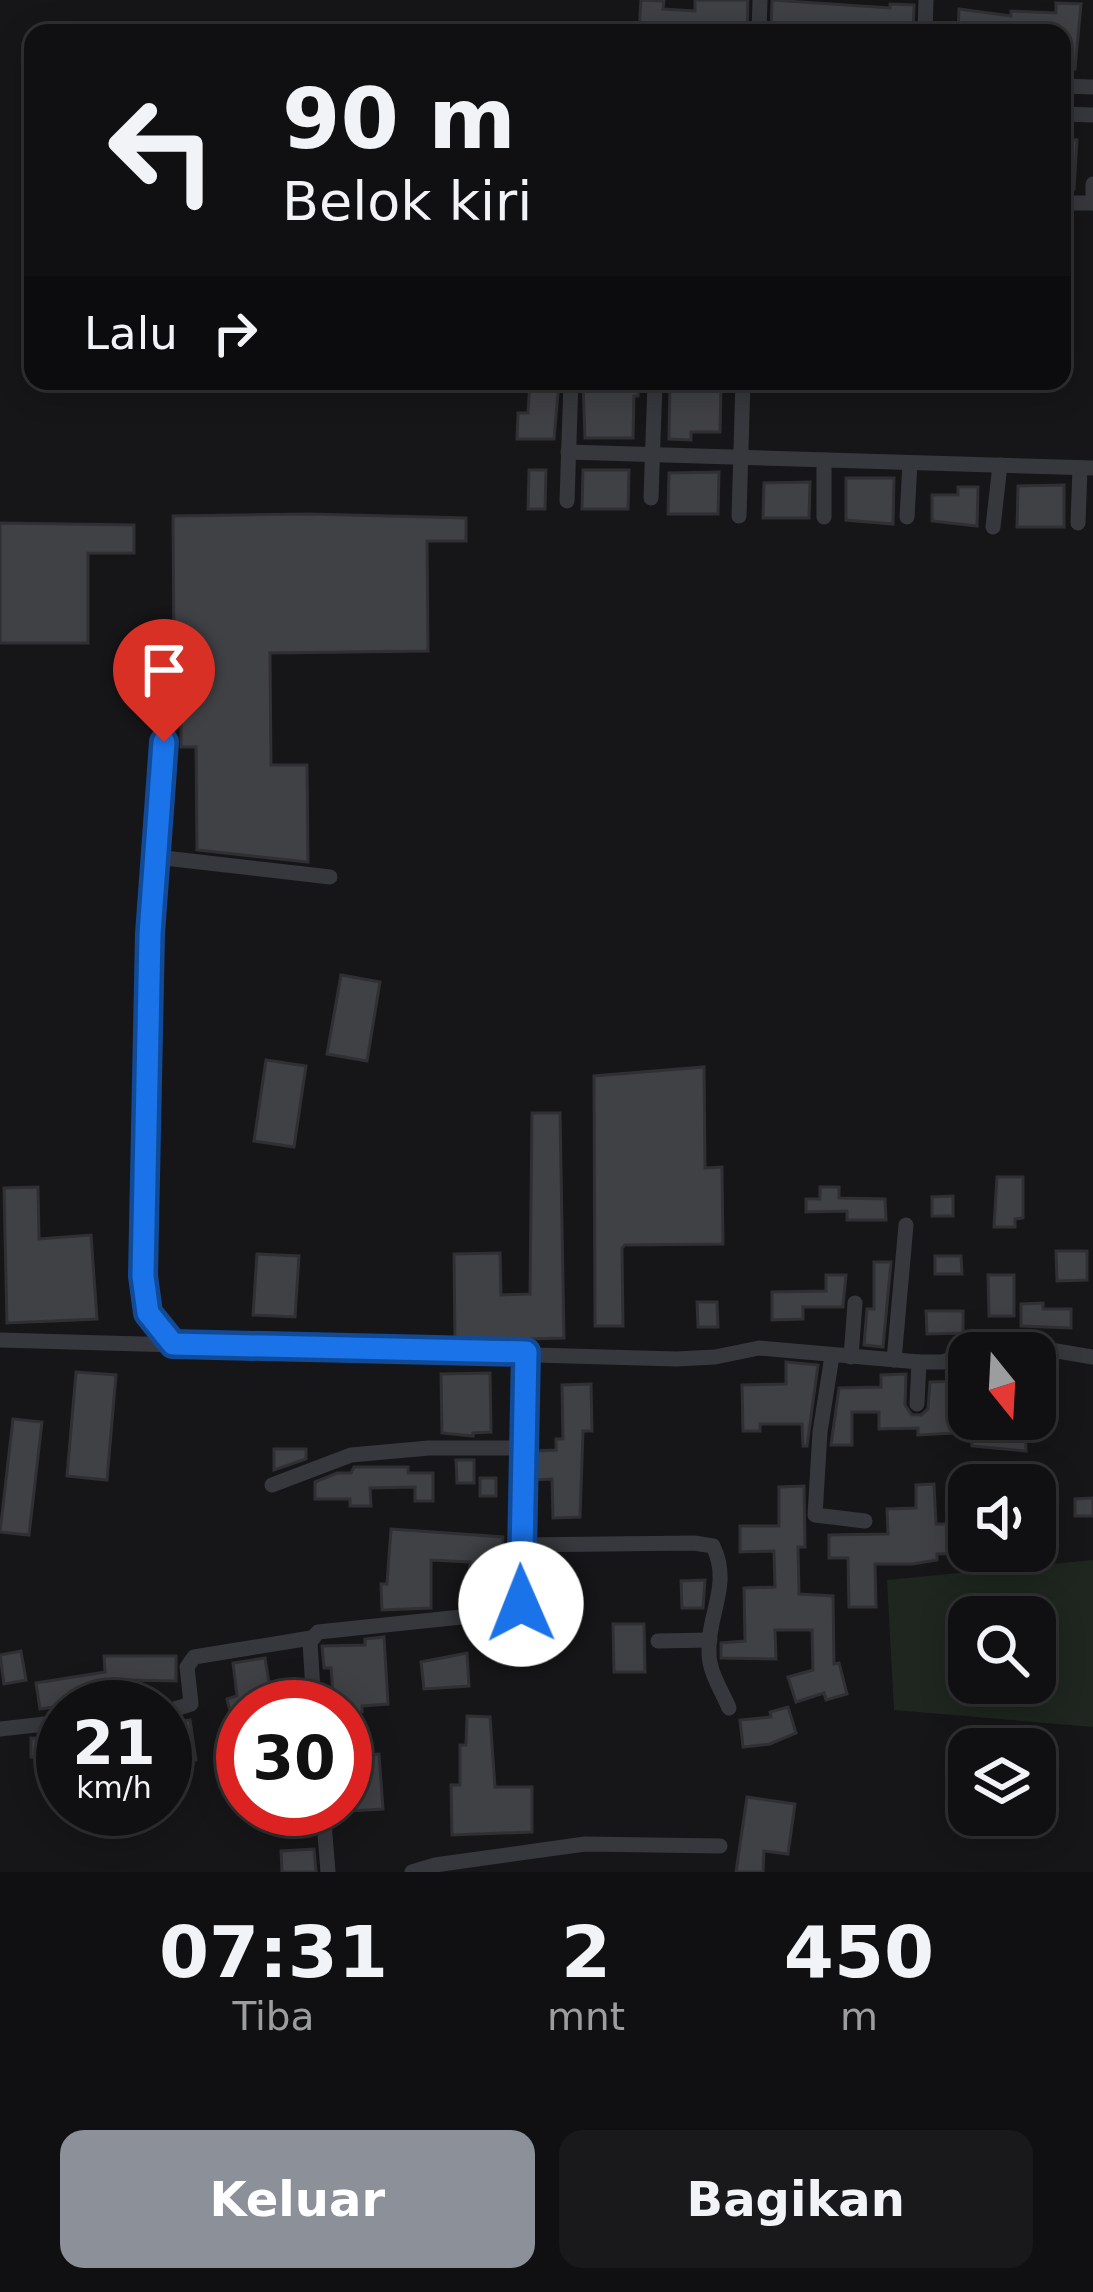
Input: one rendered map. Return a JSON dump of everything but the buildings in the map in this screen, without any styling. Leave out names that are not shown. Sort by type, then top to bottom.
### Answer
[{"type":"street","points":[[1093,184],[1093,203]]},
{"type":"street","points":[[567,500],[571,390]]},
{"type":"street","points":[[651,498],[655,390]]},
{"type":"street","points":[[740,516],[743,390]]},
{"type":"street","points":[[568,452],[1087,468],[1078,523]]},
{"type":"street","points":[[824,460],[824,517]]},
{"type":"street","points":[[908,517],[910,463]]},
{"type":"street","points":[[993,527],[1000,465]]},
{"type":"street","points":[[169,664],[147,1025],[143,1296],[148,1313],[173,1344]]},
{"type":"street","points":[[156,857],[330,878]]},
{"type":"street","points":[[893,1360],[906,1225]]},
{"type":"street","points":[[851,1357],[855,1303]]},
{"type":"street","points":[[0,1340],[676,1359],[759,1348],[920,1362],[948,1360]]},
{"type":"street","points":[[1056,1351],[1093,1357]]},
{"type":"street","points":[[188,1680],[187,1667],[194,1657],[311,1638],[323,1630],[517,1609],[523,1598],[521,1448],[526,1352]]},
{"type":"street","points":[[832,1356],[820,1432],[815,1515],[865,1521]]},
{"type":"street","points":[[917,1404],[920,1362]]},
{"type":"street","points":[[272,1485],[351,1455],[429,1448],[521,1448]]},
{"type":"street","points":[[520,1545],[713,1546],[723,1566],[710,1640],[712,1670],[729,1708]]},
{"type":"street","points":[[311,1638],[313,1680]]},
{"type":"street","points":[[658,1641],[710,1640]]},
{"type":"street","points":[[0,1729],[36,1725]]},
{"type":"street","points":[[325,1836],[328,1872]]},
{"type":"street","points":[[412,1872],[585,1844],[720,1846]]},
{"type":"shaded area","points":[[1093,1560],[1093,1727],[894,1710],[887,1580],[969,1572],[1056,1572],[1056,1564]]},
{"type":"route","points":[[164,742],[150,934],[144,1131],[143,1296],[148,1313],[173,1344],[526,1352],[521,1604]]}]
